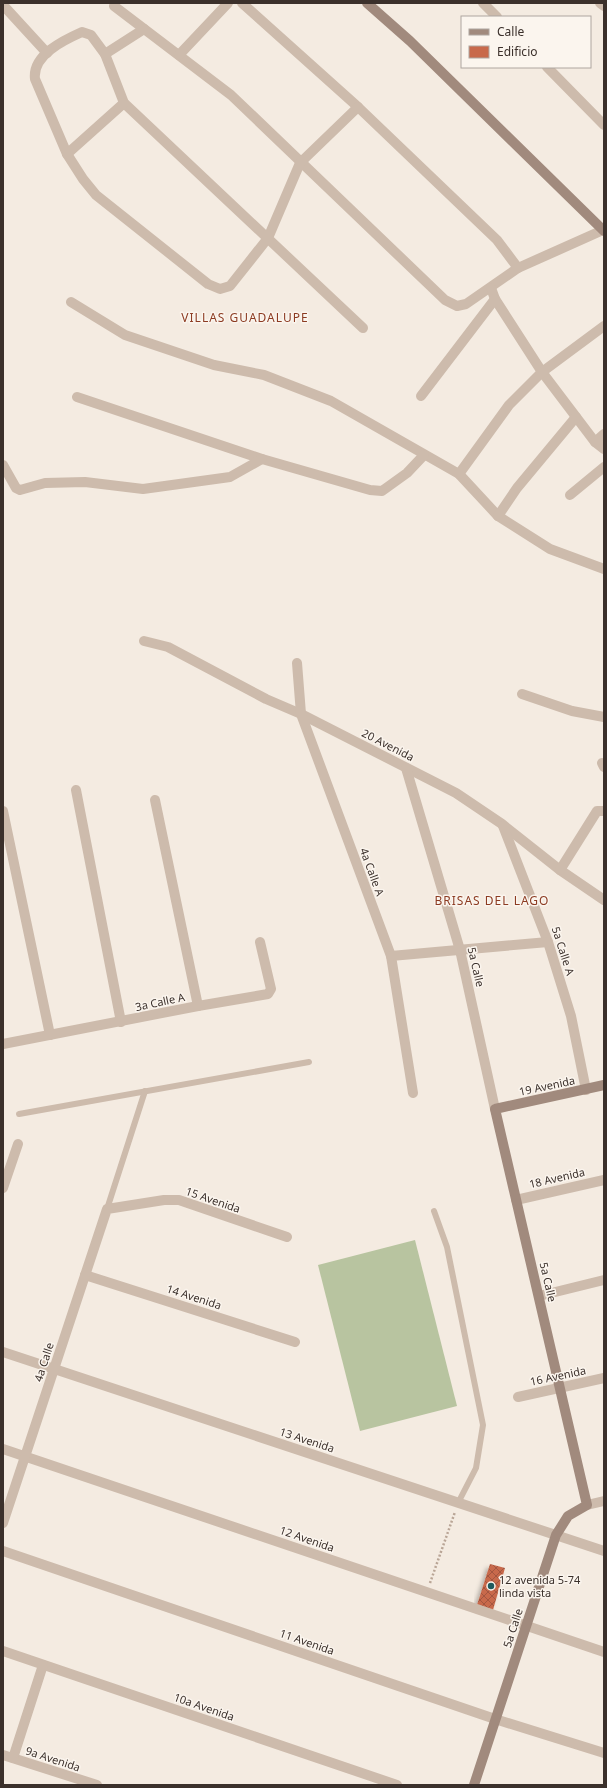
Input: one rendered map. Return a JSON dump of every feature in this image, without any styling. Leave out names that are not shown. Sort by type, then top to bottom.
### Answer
[{"type":"street","points":[[180,55],[228,3]]},
{"type":"street","points":[[242,3],[358,107],[497,240],[518,268]]},
{"type":"street","points":[[114,6],[231,95],[300,163],[445,300],[457,306],[466,304],[518,268],[603,230],[410,41],[367,3]]},
{"type":"street","points":[[483,3],[496,16]]},
{"type":"street","points":[[600,3],[604,6]]},
{"type":"street","points":[[4,9],[47,53]]},
{"type":"street","points":[[105,54],[144,29]]},
{"type":"street","points":[[358,107],[300,163],[268,238],[230,286],[220,289],[208,284],[96,195],[83,179],[67,154],[35,79],[34,71],[38,62],[47,53],[82,32],[91,35],[105,54],[124,103],[268,238],[363,328]]},
{"type":"street","points":[[547,68],[604,125]]},
{"type":"street","points":[[67,154],[124,103]]},
{"type":"street","points":[[490,288],[495,299],[542,372],[595,442],[604,449]]},
{"type":"street","points":[[421,396],[495,299]]},
{"type":"street","points":[[71,302],[125,335],[214,365],[264,375],[331,400],[459,474],[498,516],[550,549],[604,569]]},
{"type":"street","points":[[459,474],[509,404],[542,372],[604,326]]},
{"type":"street","points":[[77,397],[262,459],[370,490],[382,491],[407,473],[424,455]]},
{"type":"street","points":[[498,516],[517,488],[576,417]]},
{"type":"street","points":[[595,442],[604,434]]},
{"type":"street","points":[[3,465],[16,488],[20,490],[45,483],[85,482],[143,489],[230,476],[262,459]]},
{"type":"street","points":[[570,495],[604,467]]},
{"type":"street","name":"20 Avenida","points":[[144,641],[168,648],[266,699],[300,714],[456,793],[502,824],[560,870],[604,900]]},
{"type":"street","name":"4a Calle A","points":[[297,663],[300,714],[391,956],[413,1093]]},
{"type":"street","points":[[522,694],[572,711],[604,715]]},
{"type":"street","name":"5a Calle","points":[[406,768],[460,950],[495,1109],[587,1505],[568,1516],[556,1535],[474,1785]]},
{"type":"street","points":[[76,790],[121,1022]]},
{"type":"street","points":[[155,800],[198,1006]]},
{"type":"street","points":[[3,811],[50,1035]]},
{"type":"street","points":[[560,870],[597,811],[604,811]]},
{"type":"street","name":"5a Calle A","points":[[502,824],[548,942],[571,1016],[586,1090]]},
{"type":"street","name":"3a Calle A","points":[[3,1044],[268,994],[271,989],[260,942]]},
{"type":"street","points":[[391,956],[548,942]]},
{"type":"street","name":"19 Avenida","points":[[495,1109],[604,1085]]},
{"type":"street","points":[[3,1188],[18,1144]]},
{"type":"street","name":"18 Avenida","points":[[516,1200],[604,1180]]},
{"type":"street","name":"15 Avenida","points":[[107,1209],[164,1200],[179,1200],[286,1237]]},
{"type":"street","name":"4a Calle","points":[[3,1522],[107,1209]]},
{"type":"street","name":"14 Avenida","points":[[85,1275],[295,1342]]},
{"type":"street","points":[[539,1296],[604,1280]]},
{"type":"street","name":"13 Avenida","points":[[3,1352],[604,1551]]},
{"type":"street","name":"16 Avenida","points":[[518,1398],[604,1378]]},
{"type":"street","name":"12 Avenida","points":[[3,1449],[604,1652]]},
{"type":"street","points":[[587,1505],[604,1501]]},
{"type":"street","name":"11 Avenida","points":[[3,1551],[495,1719],[604,1753]]},
{"type":"street","name":"10a Avenida","points":[[3,1651],[397,1785]]},
{"type":"street","points":[[8,1756],[43,1665]]},
{"type":"street","name":"9a Avenida","points":[[8,1756],[93,1784]]},
{"type":"lane","points":[[20,1114],[309,1062]]},
{"type":"lane","points":[[107,1209],[145,1091]]},
{"type":"lane","points":[[434,1211],[447,1247],[483,1426],[476,1468],[458,1503]]},
{"type":"path","points":[[426,1592],[458,1503]]},
{"type":"green space","points":[[415,1240],[457,1406],[360,1431],[318,1265]]},
{"type":"building","name":"12 avenida 5-74 linda vista","points":[[490,1564],[505,1568],[493,1610],[477,1605]]},
{"type":"place","name":"12 avenida 5-74 linda vista","points":[[491,1586]]},
{"type":"district","name":"VILLAS GUADALUPE","points":[[245,318]]},
{"type":"district","name":"BRISAS DEL LAGO","points":[[492,901]]}]
